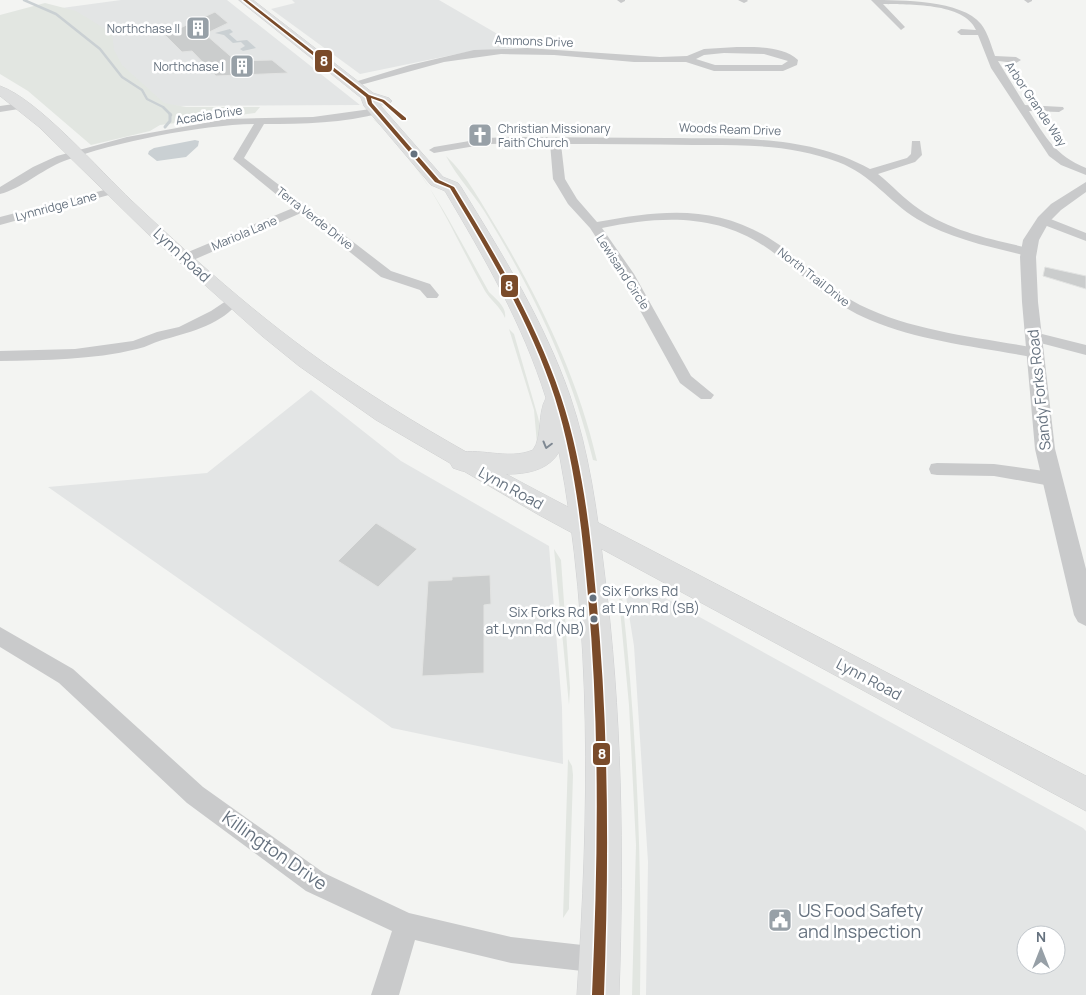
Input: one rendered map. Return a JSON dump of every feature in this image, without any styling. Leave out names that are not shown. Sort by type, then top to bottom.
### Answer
[{"type":"main road","points":[[244,0],[368,96],[388,104],[425,140],[449,174],[515,293],[540,350],[558,398],[580,491],[586,528],[597,634],[603,734],[605,835],[598,995]]},
{"type":"main road","name":"Lynn Road","points":[[0,90],[21,106],[75,155],[232,301],[314,367],[389,417],[462,461],[1086,794]]},
{"type":"main road","points":[[368,96],[368,101],[437,181],[449,174]]},
{"type":"main road","points":[[462,461],[509,464],[527,462],[542,457],[546,452],[552,412],[558,398]]},
{"type":"street","name":"Arbor Grande Way","points":[[875,0],[939,2],[971,18],[978,25],[996,68],[1053,154],[1065,163],[1086,172]]},
{"type":"street","points":[[875,0],[901,27]]},
{"type":"street","points":[[961,32],[981,34]]},
{"type":"street","name":"Ammons Drive","points":[[353,84],[440,61],[486,52],[527,51],[629,59],[687,59],[714,68],[783,68],[792,65],[793,60],[779,53],[732,51],[701,53],[687,59]]},
{"type":"street","points":[[992,58],[1016,60]]},
{"type":"street","points":[[0,109],[21,106]]},
{"type":"street","points":[[1023,108],[1059,110]]},
{"type":"street","name":"Acacia Drive","points":[[0,191],[12,187],[41,166],[91,150],[217,124],[323,120],[378,111]]},
{"type":"street","name":"Terra Verde Drive","points":[[261,121],[238,159],[386,274],[425,287],[432,295]]},
{"type":"street","name":"Woods Ream Drive","points":[[425,140],[762,142],[812,150],[868,173],[898,200],[919,215],[944,227],[978,240],[1028,252]]},
{"type":"street","name":"Lewisand Circle","points":[[555,141],[559,179],[572,201],[594,226],[627,274],[685,379],[706,395]]},
{"type":"street","points":[[868,173],[911,160],[917,155],[916,143]]},
{"type":"street","name":"Sandy Forks Road","points":[[1086,186],[1056,207],[1044,220],[1031,240],[1028,252],[1040,417],[1051,479],[1079,563],[1086,615]]},
{"type":"street","name":"Lynnridge Lane","points":[[0,221],[112,191]]},
{"type":"street","name":"Mariola Lane","points":[[186,258],[303,208]]},
{"type":"street","name":"North Trail Drive","points":[[594,226],[646,216],[680,216],[712,220],[738,228],[769,243],[815,281],[862,312],[905,327],[1086,350]]},
{"type":"street","points":[[1044,220],[1086,237]]},
{"type":"street","points":[[0,356],[87,353],[135,345],[162,334],[183,331],[216,314],[232,301]]},
{"type":"street","points":[[937,469],[994,470],[1051,479]]},
{"type":"street","name":"Killington Drive","points":[[0,636],[66,676],[195,795],[315,882],[407,925],[512,950],[600,960]]},
{"type":"street","points":[[385,995],[407,925]]},
{"type":"shaded area","points":[[121,0],[227,0],[360,105],[161,106],[47,10]]},
{"type":"shaded area","points":[[292,0],[439,0],[513,43],[512,48],[467,52],[360,74],[271,9],[295,3]]},
{"type":"shaded area","points":[[45,3],[76,11],[112,33],[114,50],[122,65],[164,103],[186,107],[260,107],[255,113],[160,125],[150,131],[91,145],[28,91],[0,74],[0,15]]},
{"type":"shaded area","points":[[230,29],[233,32],[229,34],[237,41],[247,40],[256,48],[243,51],[240,49],[245,46],[241,42],[233,43],[224,35],[215,33]]},
{"type":"shaded area","points":[[385,131],[408,157],[428,187],[409,159]]},
{"type":"shaded area","points":[[195,140],[199,141],[198,146],[186,157],[157,161],[148,154],[154,148]]},
{"type":"shaded area","points":[[446,156],[467,180],[479,199],[528,283],[542,311],[556,340],[579,400],[597,461],[593,460],[574,396],[537,306],[522,276],[484,211]]},
{"type":"shaded area","points":[[438,203],[489,292],[503,307],[505,318],[501,310],[485,291]]},
{"type":"shaded area","points":[[509,329],[514,334],[538,417],[540,426],[537,444],[534,410]]},
{"type":"shaded area","points":[[311,390],[401,461],[549,546],[562,707],[563,764],[392,728],[48,487],[207,473]]},
{"type":"shaded area","points":[[554,549],[561,560],[570,688],[569,705]]},
{"type":"shaded area","points":[[633,586],[645,587],[1083,828],[1086,831],[1086,995],[646,995],[648,862],[634,646],[626,596]]},
{"type":"shaded area","points":[[621,588],[624,590],[622,597],[635,746],[640,895],[640,995],[632,995],[636,845],[629,705],[619,599]]},
{"type":"shaded area","points":[[568,759],[572,766],[573,775],[569,909],[563,918]]},
{"type":"building","points":[[215,12],[228,23],[205,34],[236,61],[272,60],[288,73],[216,76],[192,51],[182,52],[165,35]]},
{"type":"building","points":[[1045,267],[1086,276],[1086,289],[1043,276]]},
{"type":"building","points":[[376,523],[417,549],[378,587],[338,561]]},
{"type":"building","points":[[490,575],[491,604],[484,605],[484,673],[422,676],[428,581],[452,580],[452,577]]},
{"type":"waterway","points":[[24,0],[56,14],[100,49],[122,77],[142,90],[147,99],[163,107],[170,114]]},
{"type":"waterway","points":[[165,127],[170,121],[170,114]]},
{"type":"transit line","name":"8","points":[[245,0],[368,96],[383,101],[404,119]]},
{"type":"transit line","name":"8","points":[[368,96],[370,103],[437,181],[452,187],[497,263],[537,342],[558,397],[570,440],[585,527],[599,677],[602,889],[598,995]]},
{"type":"place","name":"Northchase II","points":[[198,28]]},
{"type":"place","name":"Northchase I","points":[[242,66]]},
{"type":"place","name":"Christian Missionary Faith Church","points":[[480,135]]},
{"type":"place","name":"Six Forks Rd at Lynn Rd (SB)","points":[[593,598]]},
{"type":"place","name":"Six Forks Rd at Lynn Rd (NB)","points":[[594,619]]},
{"type":"place","name":"US Food Safety and Inspection","points":[[780,920]]}]
